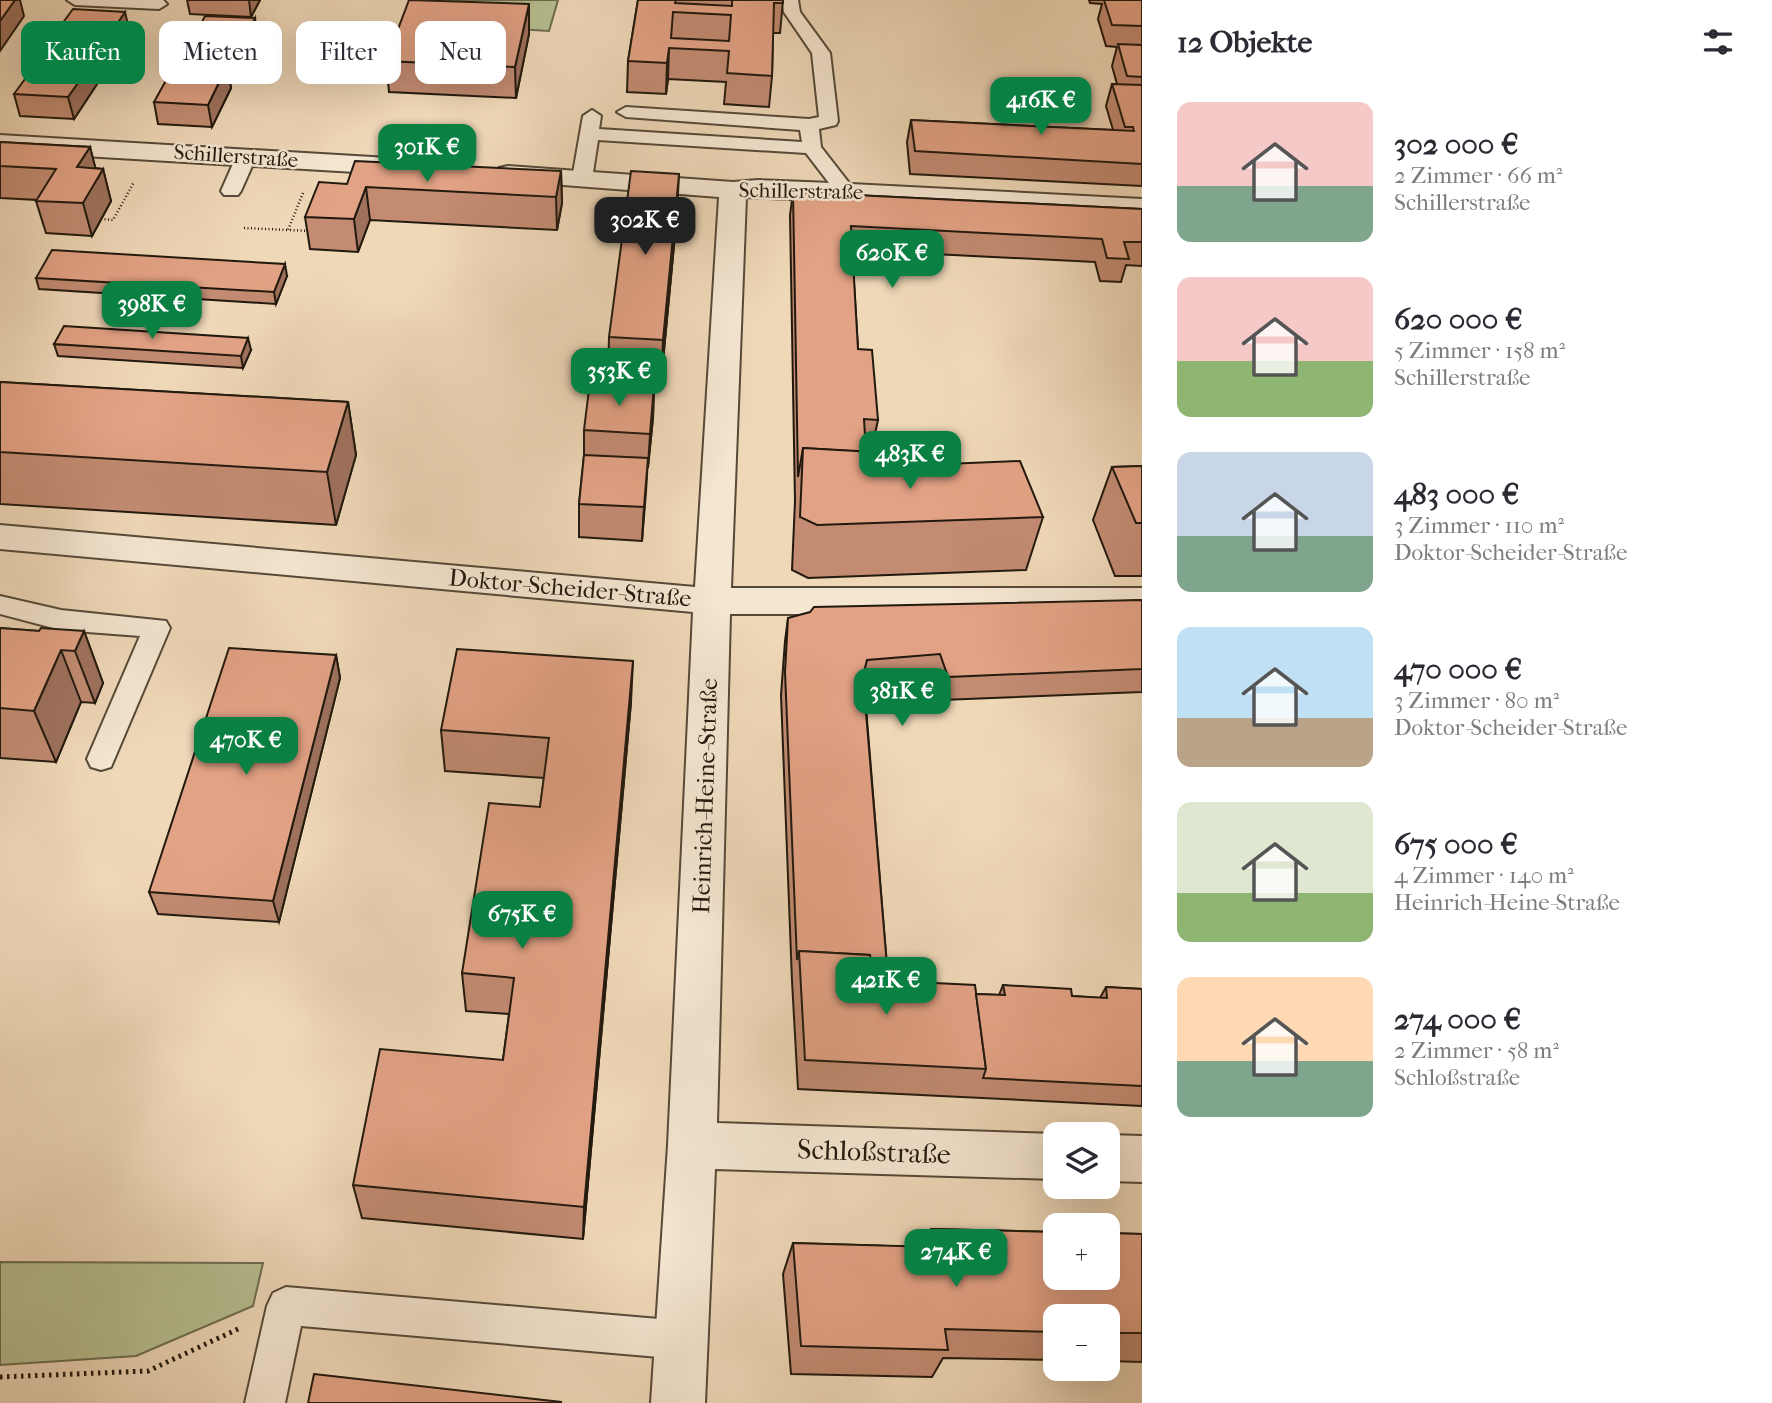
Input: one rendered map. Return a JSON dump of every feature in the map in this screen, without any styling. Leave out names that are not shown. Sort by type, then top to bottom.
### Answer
[{"type":"street","name":"Schillerstraße","points":[[0,143],[435,169]]},
{"type":"street","name":"Schillerstraße","points":[[489,173],[733,190],[758,188],[846,191],[1142,207]]},
{"type":"street","name":"Heinrich-Heine-Straße","points":[[678,1403],[692,1145],[712,601],[733,190]]},
{"type":"street","name":"Doktor-Scheider-Straße","points":[[0,537],[712,601],[1142,601]]},
{"type":"street","name":"Schloßstraße","points":[[692,1145],[1043,1156]]},
{"type":"street","points":[[1120,1158],[1142,1159]]},
{"type":"lane","points":[[75,0],[159,4]]},
{"type":"lane","points":[[626,112],[809,125],[830,121],[821,53],[792,12],[790,0]]},
{"type":"lane","points":[[582,179],[591,125],[812,148]]},
{"type":"lane","points":[[809,125],[812,148],[846,191]]},
{"type":"lane","points":[[231,191],[246,157]]},
{"type":"lane","points":[[0,605],[61,620],[157,628],[101,759]]},
{"type":"lane","points":[[265,1403],[286,1306],[682,1340]]},
{"type":"path","points":[[101,219],[113,219],[151,151]]},
{"type":"path","points":[[288,230],[315,161]]},
{"type":"path","points":[[244,228],[317,231]]},
{"type":"path","points":[[0,1377],[148,1371],[286,1306]]},
{"type":"green space","points":[[420,0],[558,0],[549,31],[506,29],[506,21],[411,23]]},
{"type":"green space","points":[[0,1262],[263,1263],[253,1306],[136,1356],[0,1365]]},
{"type":"building","points":[[0,0],[15,0],[0,21]]},
{"type":"building","points":[[409,0],[529,4],[515,67],[506,67],[506,21],[415,21],[415,62],[401,62],[401,21]]},
{"type":"building","points":[[638,0],[676,0],[675,3],[732,6],[732,0],[783,0],[783,3],[774,3],[772,76],[727,73],[729,51],[669,48],[667,63],[628,61]],"holes":[[[673,12],[731,15],[729,41],[671,38]]]},
{"type":"building","points":[[1104,0],[1142,0],[1142,26],[1112,25]]},
{"type":"building","points":[[73,9],[125,12],[119,21],[64,21]]},
{"type":"building","points":[[205,16],[255,18],[254,21],[202,21]]},
{"type":"building","points":[[1118,44],[1142,45],[1142,77],[1127,76]]},
{"type":"building","points":[[21,84],[77,84],[68,97],[14,94]]},
{"type":"building","points":[[164,84],[218,84],[208,105],[154,102]]},
{"type":"building","points":[[1112,84],[1142,85],[1142,164],[915,151],[911,120],[1134,131],[1133,127],[1125,127]]},
{"type":"building","points":[[0,142],[90,147],[77,167],[103,169],[83,203],[36,201],[56,169],[0,166]]},
{"type":"building","points":[[355,161],[561,171],[556,197],[366,187],[354,219],[305,217],[319,182],[347,184]]},
{"type":"building","points":[[631,171],[679,174],[663,340],[609,337]]},
{"type":"building","points":[[793,192],[1142,209],[1142,242],[1124,242],[1129,259],[1107,258],[1102,239],[851,226],[858,349],[872,350],[878,420],[864,419],[866,452],[803,448],[798,477]]},
{"type":"building","points":[[52,250],[285,264],[274,292],[36,278]]},
{"type":"building","points":[[64,326],[248,338],[241,356],[54,344]]},
{"type":"building","points":[[590,381],[654,385],[650,434],[584,430]]},
{"type":"building","points":[[0,382],[348,402],[327,472],[0,452]]},
{"type":"building","points":[[803,448],[874,452],[873,467],[1020,461],[1043,517],[817,525],[800,517]]},
{"type":"building","points":[[584,455],[648,458],[644,507],[579,504]]},
{"type":"building","points":[[1142,466],[1142,523],[1136,523],[1112,467]]},
{"type":"building","points":[[1142,600],[1142,669],[948,677],[940,654],[867,660],[863,676],[887,966],[871,965],[870,955],[799,951],[797,960],[785,672],[788,618],[810,612],[814,607]]},
{"type":"building","points":[[0,628],[84,631],[75,651],[61,650],[34,711],[0,708]]},
{"type":"building","points":[[229,648],[336,655],[273,901],[149,892]]},
{"type":"building","points":[[457,649],[633,661],[584,1207],[353,1185],[380,1049],[503,1060],[514,978],[462,973],[489,803],[540,807],[549,738],[441,730]]},
{"type":"building","points":[[799,951],[870,955],[873,980],[975,985],[986,1069],[805,1060]]},
{"type":"building","points":[[1003,985],[1071,989],[1072,996],[1107,998],[1106,987],[1142,989],[1142,1086],[983,1078],[986,1069],[976,994],[1005,995]]},
{"type":"building","points":[[931,1229],[1043,1232],[1043,1290],[1120,1290],[1120,1233],[1142,1234],[1142,1333],[1120,1333],[1120,1304],[1043,1304],[1043,1332],[945,1329],[948,1350],[801,1346],[793,1243],[933,1247]]},
{"type":"building","points":[[314,1374],[561,1402],[561,1403],[308,1403]]}]
